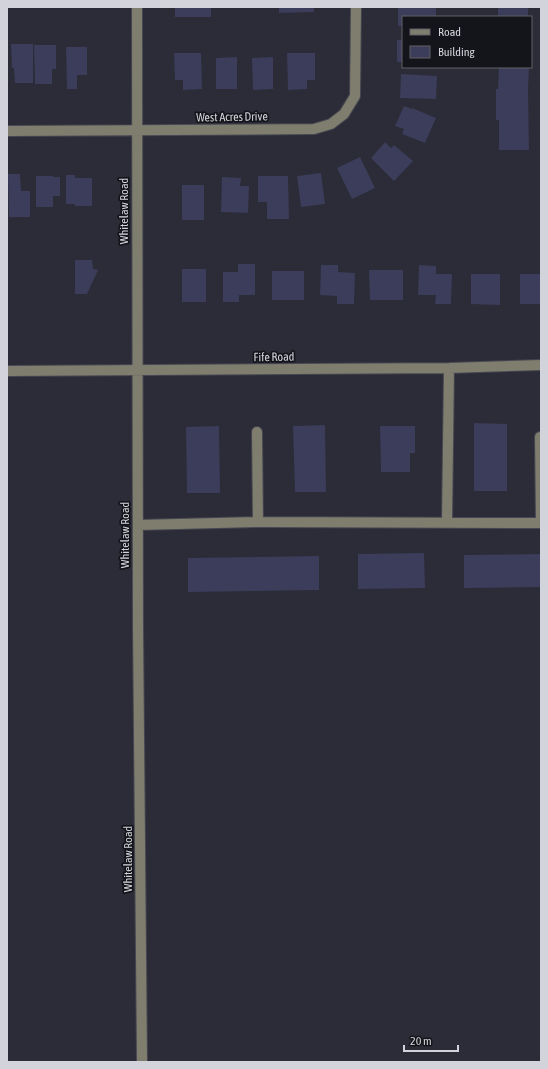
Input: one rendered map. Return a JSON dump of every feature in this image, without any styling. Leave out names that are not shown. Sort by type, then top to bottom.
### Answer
[{"type":"street","name":"Whitelaw Road","points":[[137,7],[138,525],[142,1062]]},
{"type":"street","name":"West Acres Drive","points":[[7,131],[314,129],[331,124],[344,114],[355,96],[356,7]]},
{"type":"street","name":"Fife Road","points":[[7,371],[450,368],[541,365]]},
{"type":"street","points":[[447,522],[450,368]]},
{"type":"street","points":[[257,432],[258,522]]},
{"type":"street","points":[[138,525],[258,522],[541,523],[540,437]]},
{"type":"building","points":[[175,7],[211,7],[211,17],[175,17]]},
{"type":"building","points":[[279,7],[314,7],[314,12],[279,13]]},
{"type":"building","points":[[398,7],[436,7],[436,16],[402,16],[402,26],[398,26]]},
{"type":"building","points":[[498,7],[528,8],[528,16],[498,16]]},
{"type":"building","points":[[397,40],[402,40],[402,62],[397,62]]},
{"type":"building","points":[[11,44],[33,44],[33,83],[15,83],[14,68],[12,68]]},
{"type":"building","points":[[34,45],[56,45],[56,69],[52,69],[52,84],[35,84]]},
{"type":"building","points":[[66,47],[87,47],[87,75],[77,75],[77,89],[67,89]]},
{"type":"building","points":[[174,53],[201,53],[202,89],[183,90],[183,80],[175,80]]},
{"type":"building","points":[[287,53],[315,53],[315,80],[307,80],[307,89],[288,90]]},
{"type":"building","points":[[237,57],[237,89],[216,89],[216,58]]},
{"type":"building","points":[[273,57],[273,89],[253,90],[252,58]]},
{"type":"building","points":[[499,68],[529,68],[529,150],[499,150],[499,120],[496,120],[496,89],[498,89]]},
{"type":"building","points":[[401,74],[437,76],[436,99],[400,98]]},
{"type":"building","points":[[404,106],[436,118],[425,143],[402,134],[404,129],[395,126]]},
{"type":"building","points":[[385,142],[391,148],[394,145],[413,161],[394,181],[371,158]]},
{"type":"building","points":[[360,157],[375,188],[352,199],[337,168]]},
{"type":"building","points":[[321,173],[325,204],[301,207],[297,176]]},
{"type":"building","points":[[8,174],[20,174],[21,191],[30,191],[30,217],[9,217]]},
{"type":"building","points":[[66,175],[75,175],[75,178],[92,178],[92,206],[75,206],[75,204],[66,204]]},
{"type":"building","points":[[36,176],[60,177],[60,196],[53,196],[53,207],[36,207]]},
{"type":"building","points":[[258,176],[288,176],[289,219],[267,219],[267,202],[258,202]]},
{"type":"building","points":[[222,177],[241,178],[240,186],[249,186],[248,213],[221,212]]},
{"type":"building","points":[[182,185],[204,185],[204,220],[182,220]]},
{"type":"building","points":[[75,260],[92,260],[93,269],[98,270],[87,294],[75,294]]},
{"type":"building","points":[[238,264],[255,264],[255,295],[239,295],[239,302],[223,302],[223,272],[238,272]]},
{"type":"building","points":[[321,265],[338,265],[338,272],[355,273],[354,304],[337,304],[337,296],[320,295]]},
{"type":"building","points":[[419,265],[436,266],[436,274],[452,274],[451,304],[435,304],[436,295],[418,295]]},
{"type":"building","points":[[182,269],[206,269],[206,302],[182,302]]},
{"type":"building","points":[[369,270],[403,270],[403,300],[370,300]]},
{"type":"building","points":[[272,271],[304,271],[304,300],[272,300]]},
{"type":"building","points":[[471,274],[500,274],[500,305],[471,304]]},
{"type":"building","points":[[520,274],[541,274],[541,304],[520,304]]},
{"type":"building","points":[[474,423],[507,424],[507,491],[474,491]]},
{"type":"building","points":[[325,425],[326,492],[295,492],[293,426]]},
{"type":"building","points":[[219,426],[220,493],[187,493],[186,427]]},
{"type":"building","points":[[380,426],[415,426],[415,453],[410,453],[410,472],[381,472]]},
{"type":"building","points":[[424,553],[425,588],[358,589],[358,554]]},
{"type":"building","points":[[541,554],[541,587],[464,588],[464,555]]},
{"type":"building","points":[[319,556],[319,590],[188,592],[188,558]]}]
